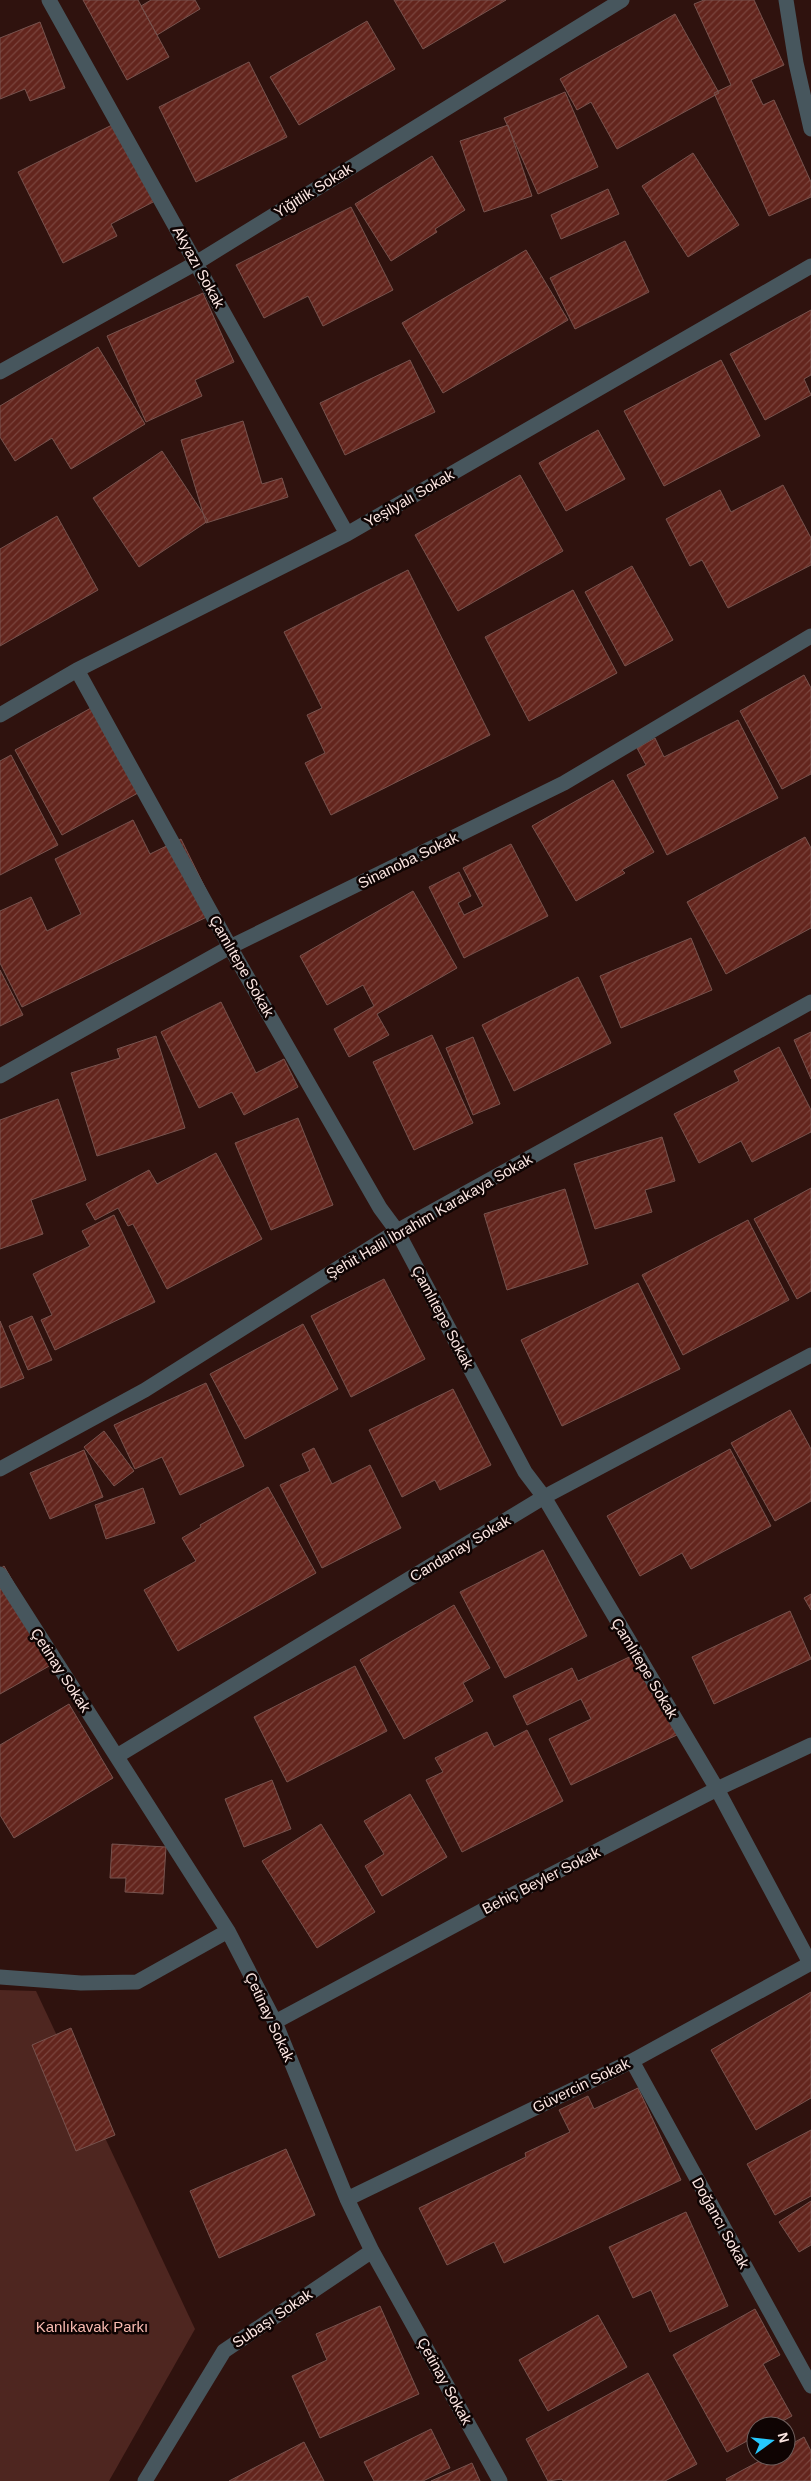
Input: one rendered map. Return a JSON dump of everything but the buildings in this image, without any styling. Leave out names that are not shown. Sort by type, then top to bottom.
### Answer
[{"type":"street","name":"Akyazı Sokak","points":[[49,0],[347,534]]},
{"type":"street","name":"Yiğitlik Sokak","points":[[0,372],[196,263],[622,0]]},
{"type":"street","points":[[786,0],[796,63],[811,129]]},
{"type":"street","name":"Yeşilyalı Sokak","points":[[0,715],[77,670],[347,534],[811,266]]},
{"type":"street","name":"Sinanoba Sokak","points":[[0,1076],[230,947],[564,783],[811,636]]},
{"type":"street","name":"Çamlıtepe Sokak","points":[[77,670],[230,947],[380,1208],[397,1231],[525,1472],[544,1497],[717,1789],[811,1963]]},
{"type":"street","name":"Şehit Halil İbrahim Karakaya Sokak","points":[[0,1469],[144,1390],[397,1231],[811,1002]]},
{"type":"street","name":"Candanay Sokak","points":[[116,1756],[544,1497],[811,1355]]},
{"type":"street","name":"Çetinay Sokak","points":[[0,1574],[228,1930],[275,2022],[347,2199],[372,2251],[500,2481]]},
{"type":"street","name":"Behiç Beyler Sokak","points":[[275,2022],[507,1897],[717,1789],[811,1745]]},
{"type":"street","points":[[0,1977],[81,1983],[137,1982],[228,1930]]},
{"type":"street","name":"Güvercin Sokak","points":[[347,2199],[632,2060],[811,1963]]},
{"type":"street","name":"Doğancı Sokak","points":[[632,2060],[811,2386]]},
{"type":"street","name":"Subaşı Sokak","points":[[145,2481],[224,2351],[372,2251]]},
{"type":"green space","name":"Kanlıkavak Parkı","points":[[0,1990],[36,1991],[195,2329],[109,2481],[0,2481]]}]
